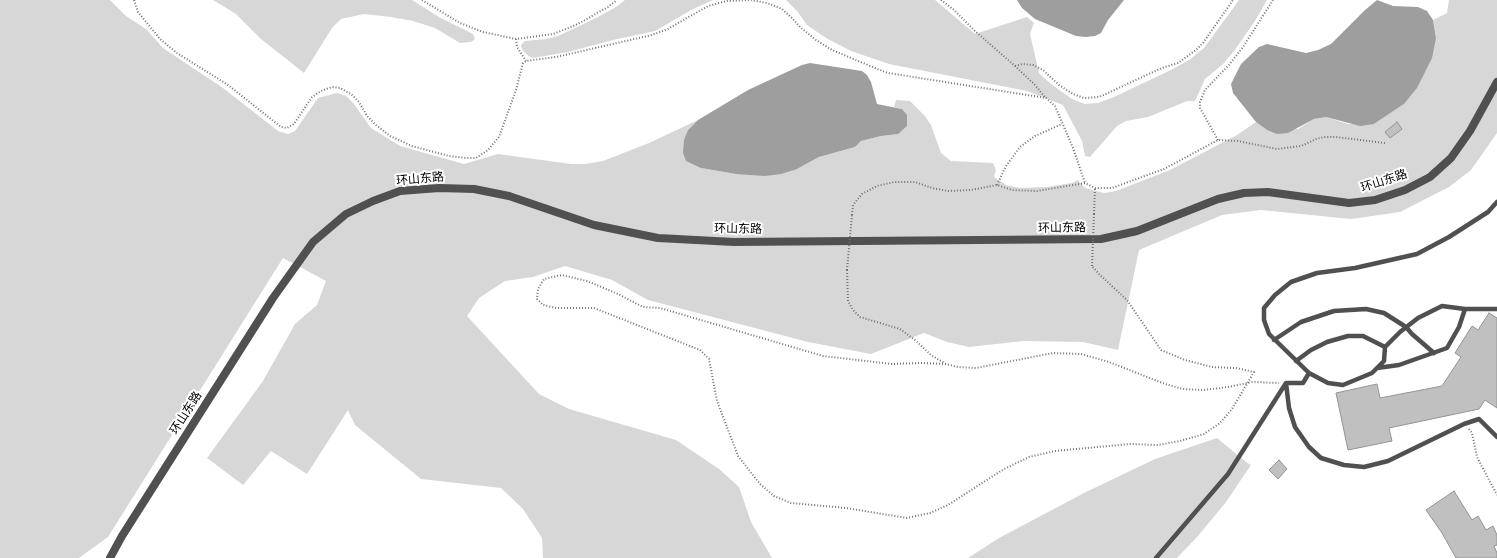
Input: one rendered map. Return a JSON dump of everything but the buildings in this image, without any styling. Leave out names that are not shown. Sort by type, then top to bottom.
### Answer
[{"type":"street","name":"环山东路","points":[[109,557],[273,298],[312,242],[346,214],[373,201],[400,191],[439,188],[474,189],[509,196],[594,225],[658,238],[734,242],[1101,239],[1137,231],[1218,199],[1244,193],[1268,192],[1349,203],[1375,200],[1405,190],[1430,177],[1451,158],[1470,131],[1497,82]]},
{"type":"lane","points":[[1497,202],[1488,212],[1449,237],[1417,254],[1355,268],[1317,273],[1291,282],[1275,295],[1264,308],[1264,320],[1269,334],[1274,340],[1309,373],[1328,383],[1343,385],[1372,373],[1384,361],[1385,347],[1418,318],[1442,306],[1465,310],[1497,310]]},
{"type":"lane","points":[[1274,340],[1301,322],[1334,311],[1366,309],[1384,314],[1406,327],[1418,340],[1434,353]]},
{"type":"lane","points":[[1377,368],[1399,365],[1447,348],[1459,327],[1465,310]]},
{"type":"lane","points":[[1296,361],[1311,350],[1327,342],[1348,336],[1363,336],[1385,347]]},
{"type":"lane","points":[[1286,383],[1303,383],[1309,373]]},
{"type":"lane","points":[[1286,383],[1289,408],[1295,427],[1309,447],[1320,458],[1344,465],[1364,467],[1388,461],[1464,424],[1479,419],[1497,437]]},
{"type":"lane","points":[[1156,558],[1228,474],[1286,383]]},
{"type":"path","points":[[134,0],[138,12],[160,39],[177,53],[228,85],[281,127],[287,128],[294,124],[312,97],[321,91],[332,87],[340,88],[351,94],[359,102],[376,125],[390,136],[412,146],[449,156],[466,158],[476,158],[488,150],[499,137],[516,90],[523,64],[526,61],[556,58],[652,35],[668,29],[708,6],[727,1],[751,0],[767,3],[782,9],[800,27],[816,40],[832,50],[888,73],[1046,98]]},
{"type":"path","points":[[422,0],[460,23],[483,32],[516,39],[553,34],[576,24],[608,7],[617,0]]},
{"type":"path","points":[[941,0],[1015,66],[1054,106],[1073,148],[1085,183]]},
{"type":"path","points":[[1015,66],[1023,64],[1033,65],[1043,70],[1059,85],[1073,94],[1084,98],[1099,97],[1162,68],[1178,63],[1196,50],[1203,43],[1233,0]]},
{"type":"path","points":[[1218,140],[1200,108],[1200,102],[1205,90],[1229,65],[1243,47],[1273,0]]},
{"type":"path","points":[[516,39],[517,47],[526,61]]},
{"type":"path","points":[[997,185],[1006,166],[1020,147],[1035,136],[1062,124]]},
{"type":"path","points":[[946,364],[931,355],[915,340],[900,329],[860,316],[853,310],[848,301],[847,270],[854,205],[862,194],[877,186],[894,182],[915,182],[932,188],[948,191],[971,190],[997,185],[1012,190],[1037,191],[1085,183],[1095,188],[1112,188],[1133,182],[1164,169],[1218,140],[1238,141],[1277,149],[1301,146],[1324,137],[1385,143]]},
{"type":"path","points":[[1095,188],[1092,266],[1127,300],[1161,350],[1185,360],[1212,367],[1236,368],[1254,372],[1248,383],[1232,409],[1220,423],[1204,434],[1180,441],[1158,445],[1123,445],[1055,451],[1028,457],[1004,469],[948,506],[930,513],[907,518],[846,508],[791,503],[774,496],[760,484],[738,456],[717,401],[709,359],[700,350],[594,308],[556,308],[543,305],[537,298],[538,289],[544,279],[562,275],[587,281],[618,294],[643,307],[660,308],[824,356],[892,364],[946,364],[958,367],[976,368],[1053,353],[1081,354],[1109,362],[1165,384],[1183,389],[1204,390],[1248,383],[1252,382],[1286,383]]},
{"type":"path","points":[[1464,424],[1472,433],[1477,457],[1497,495]]},
{"type":"shaded area","points":[[0,0],[110,0],[126,16],[146,29],[163,48],[223,88],[278,131],[288,134],[295,131],[318,98],[337,93],[346,96],[354,104],[371,128],[400,146],[464,164],[498,154],[571,164],[585,164],[603,161],[649,143],[698,120],[688,130],[701,168],[736,174],[797,169],[819,157],[855,147],[861,141],[898,134],[902,109],[894,107],[896,100],[910,101],[925,116],[931,125],[941,153],[951,161],[993,163],[996,170],[994,177],[1006,185],[1020,188],[1047,187],[1072,183],[1078,180],[1085,188],[1104,193],[1116,191],[1170,170],[1237,135],[1256,122],[1267,130],[1298,129],[1314,119],[1326,117],[1348,124],[1374,124],[1404,104],[1436,38],[1433,20],[1447,13],[1449,0],[1497,0],[1497,133],[1471,170],[1449,187],[1400,212],[1351,219],[1261,210],[1222,215],[1139,250],[1118,350],[1083,342],[1023,341],[969,347],[947,342],[924,333],[871,354],[808,342],[648,300],[612,280],[565,266],[533,277],[505,281],[479,298],[467,316],[539,394],[569,409],[676,440],[719,469],[739,487],[751,522],[772,558],[543,558],[542,538],[523,509],[501,488],[421,479],[355,425],[348,410],[307,474],[271,451],[243,485],[207,458],[263,381],[295,324],[317,305],[326,281],[283,258],[108,537],[79,558],[0,558]]},
{"type":"shaded area","points":[[213,0],[412,0],[439,17],[473,34],[475,39],[471,42],[460,43],[435,28],[413,21],[364,14],[341,19],[332,28],[304,73],[261,39],[236,14]]},
{"type":"shaded area","points":[[625,0],[713,0],[693,9],[655,31],[568,52],[533,58],[527,55],[522,49],[521,45],[525,41],[558,36],[596,18],[616,7]]},
{"type":"shaded area","points":[[786,0],[935,0],[975,34],[1027,17],[1034,23],[1030,34],[1039,73],[1051,84],[1072,99],[1085,104],[1098,103],[1114,97],[1189,60],[1204,48],[1239,0],[1267,0],[1255,21],[1234,51],[1223,64],[1205,79],[1195,101],[1187,101],[1148,117],[1126,121],[1117,126],[1090,157],[1085,156],[1082,141],[1063,105],[1027,91],[889,64],[851,51],[826,38],[807,25],[797,11]]},
{"type":"shaded area","points":[[1017,0],[1124,0],[1108,20],[1101,33],[1095,36],[1086,37],[1076,36],[1035,19],[1022,8]]},
{"type":"shaded area","points":[[1377,0],[1393,6],[1418,7],[1427,11],[1433,20],[1436,38],[1432,58],[1417,88],[1404,104],[1374,124],[1360,126],[1326,117],[1314,119],[1288,133],[1277,134],[1267,130],[1256,122],[1233,93],[1231,84],[1241,64],[1259,47],[1267,44],[1306,53],[1318,50],[1331,44]]},
{"type":"shaded area","points":[[810,63],[862,71],[867,75],[871,82],[877,104],[902,109],[907,115],[907,126],[898,134],[861,141],[855,147],[819,157],[797,169],[781,174],[765,176],[736,174],[701,168],[686,161],[683,153],[684,140],[688,130],[698,120],[748,90],[802,65]]},
{"type":"shaded area","points":[[1217,438],[1251,465],[1226,502],[1198,536],[1177,558],[968,558],[999,538],[1086,492],[1155,459]]}]
